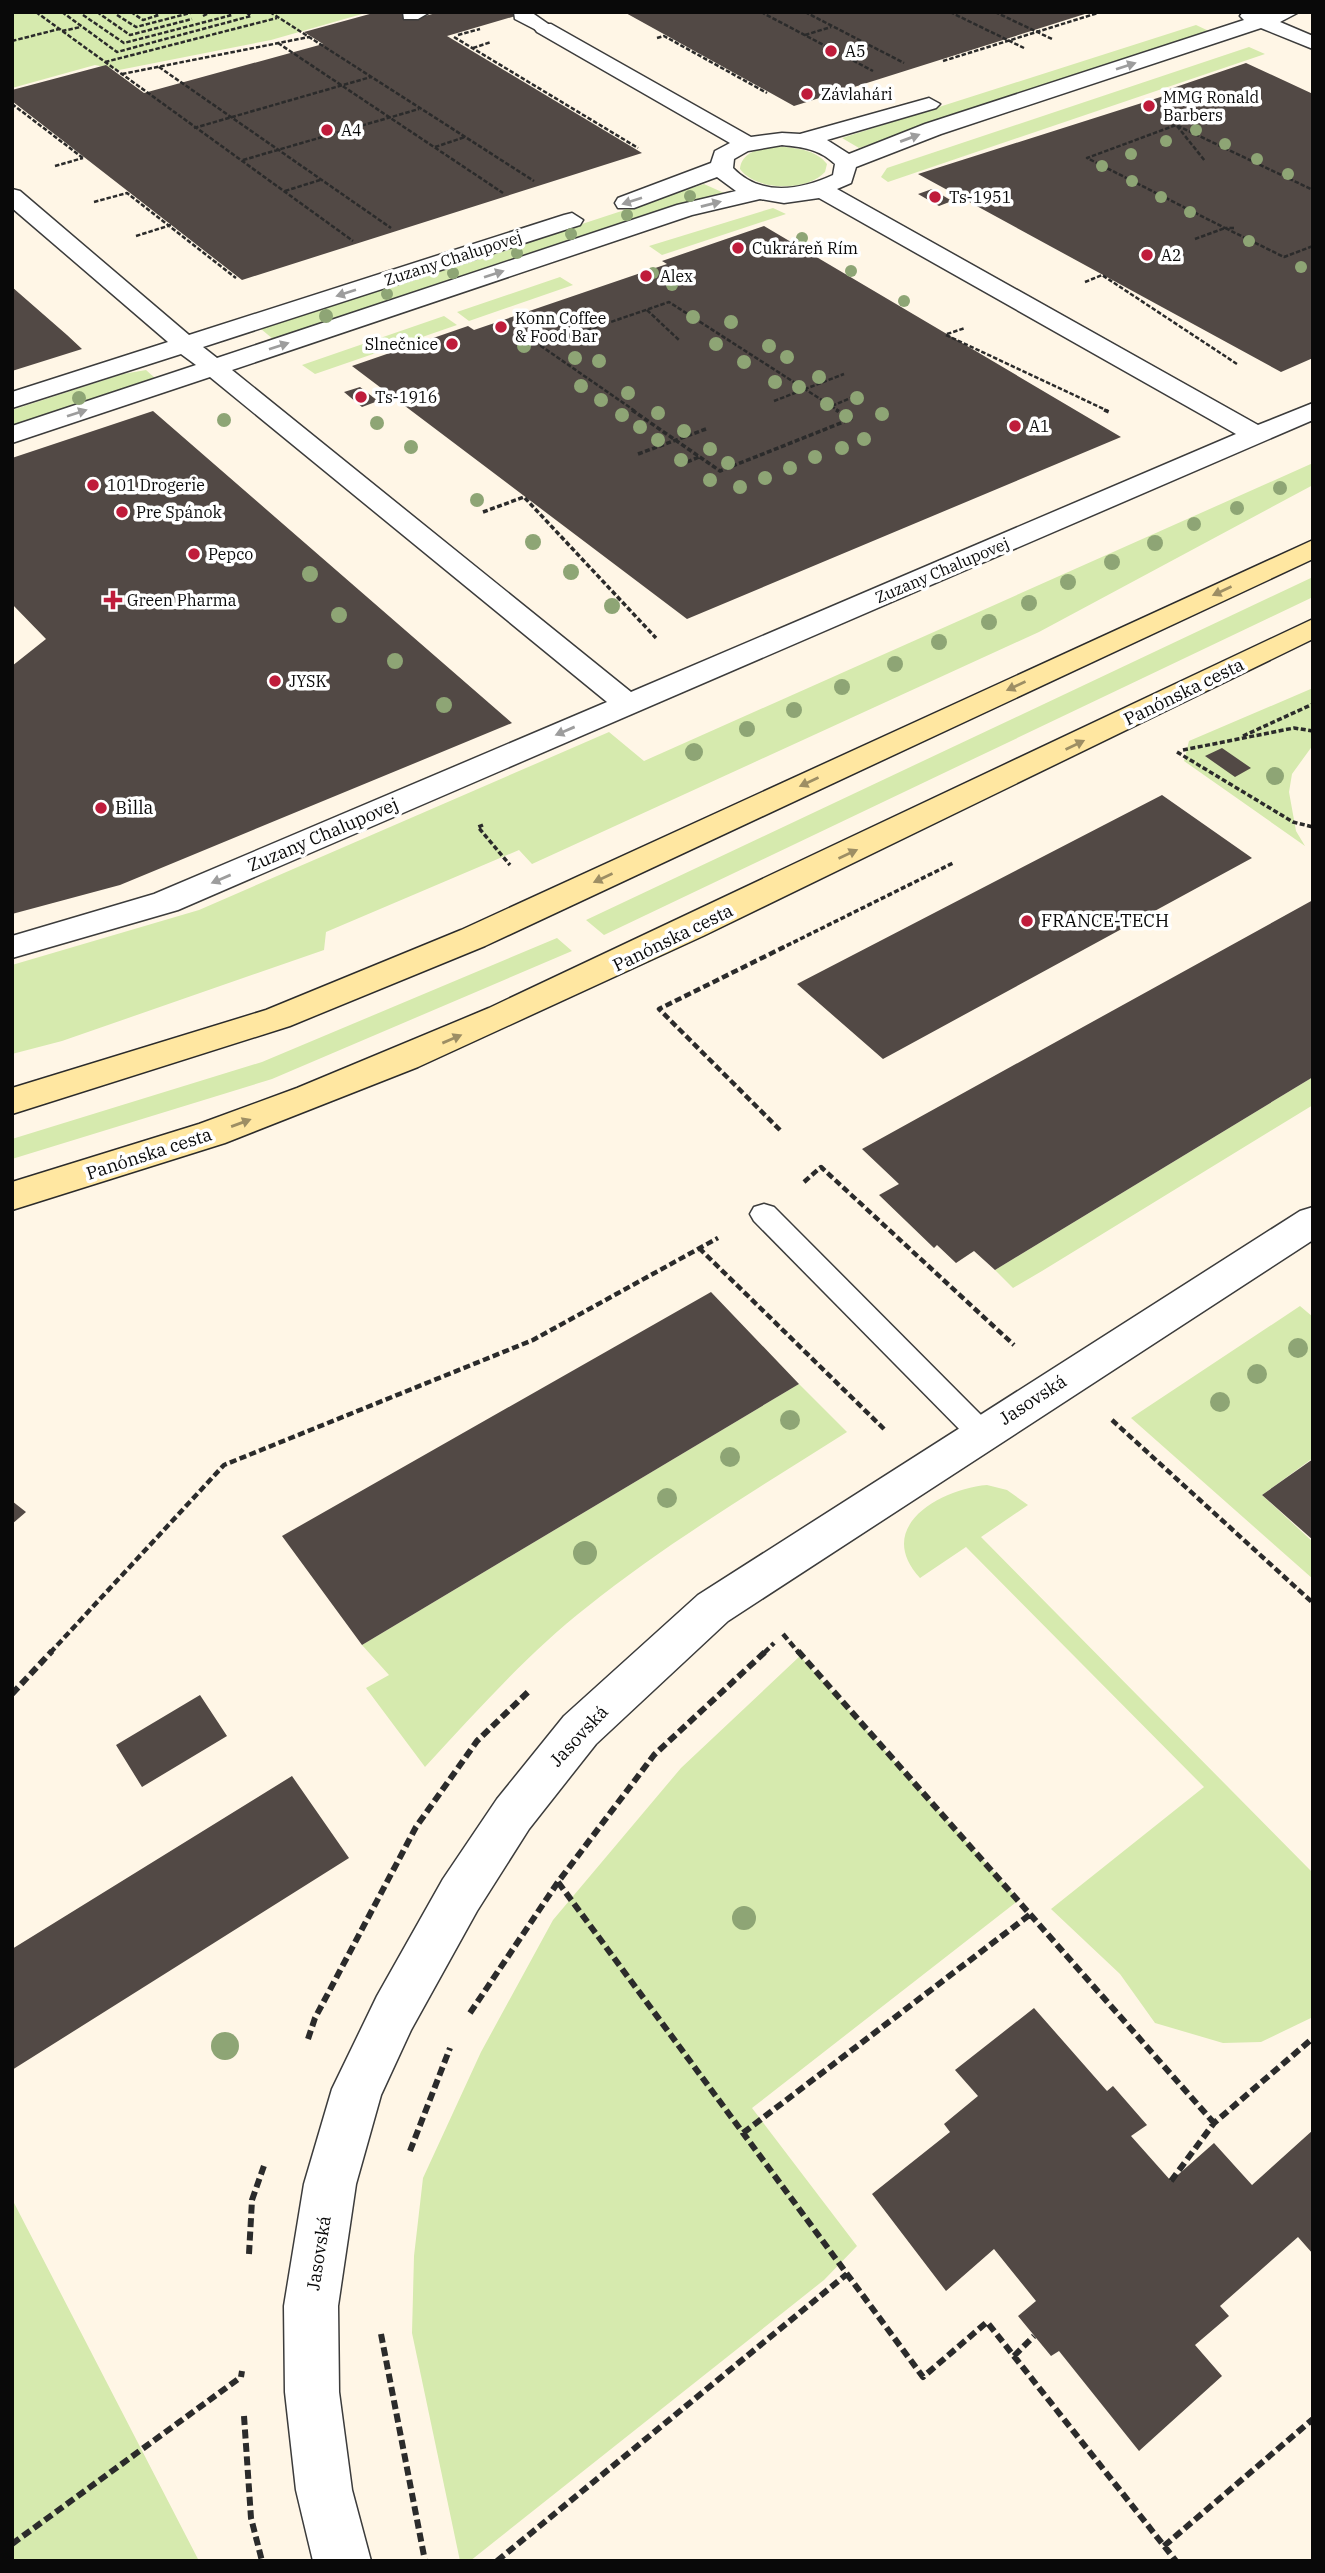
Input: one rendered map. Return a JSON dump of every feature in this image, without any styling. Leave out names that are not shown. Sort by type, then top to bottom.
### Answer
[{"type":"main road","points":[[12,1101],[278,1017],[473,938],[1313,548]]},
{"type":"main road","name":"Panónska cesta","points":[[12,1196],[138,1158],[326,1093],[527,1007],[1313,628]]},
{"type":"street","points":[[1241,12],[1313,43]]},
{"type":"street","points":[[846,163],[933,129],[1290,12]]},
{"type":"street","points":[[522,15],[745,143],[802,140],[823,145],[838,153],[846,163],[843,178],[822,190]]},
{"type":"street","points":[[802,140],[876,121],[955,95]]},
{"type":"street","name":"Zuzany Chalupovej","points":[[719,168],[721,158],[745,143]]},
{"type":"street","name":"Zuzany Chalupovej","points":[[719,168],[731,182],[760,192],[792,195],[822,190]]},
{"type":"street","name":"Zuzany Chalupovej","points":[[12,400],[596,212],[719,168]]},
{"type":"street","points":[[822,190],[1256,435]]},
{"type":"street","name":"Zuzany Chalupovej","points":[[12,435],[685,210],[760,192]]},
{"type":"street","points":[[12,196],[186,345],[628,704]]},
{"type":"street","name":"Zuzany Chalupovej","points":[[12,947],[166,902],[1313,411]]},
{"type":"street","name":"Jasovská","points":[[342,2561],[324,2490],[312,2392],[311,2306],[330,2184],[357,2089],[394,2013],[460,1895],[513,1814],[580,1730],[713,1608],[1313,1222]]},
{"type":"lane","points":[[764,1214],[982,1434]]},
{"type":"path","points":[[36,12],[360,246]]},
{"type":"path","points":[[62,12],[117,52],[251,16],[246,12]]},
{"type":"path","points":[[97,12],[130,35],[192,19]]},
{"type":"path","points":[[154,12],[159,15],[143,20],[132,13],[119,16],[136,27],[194,12]]},
{"type":"path","points":[[203,16],[211,12]]},
{"type":"path","points":[[83,15],[124,43],[232,15],[228,12]]},
{"type":"path","points":[[270,12],[544,187]]},
{"type":"path","points":[[761,12],[877,72]]},
{"type":"path","points":[[805,12],[905,64]]},
{"type":"path","points":[[950,12],[1031,51]]},
{"type":"path","points":[[995,12],[1059,43]]},
{"type":"path","points":[[177,17],[184,21]]},
{"type":"path","points":[[241,18],[252,24]]},
{"type":"path","points":[[105,62],[278,18]]},
{"type":"path","points":[[100,26],[112,23]]},
{"type":"path","points":[[12,41],[82,26]]},
{"type":"path","points":[[805,35],[832,26]]},
{"type":"path","points":[[183,27],[191,32]]},
{"type":"path","points":[[655,39],[664,36],[771,95]]},
{"type":"path","points":[[120,74],[310,37]]},
{"type":"path","points":[[453,37],[648,154]]},
{"type":"path","points":[[278,43],[510,198]]},
{"type":"path","points":[[159,66],[398,234]]},
{"type":"path","points":[[194,128],[372,77]]},
{"type":"path","points":[[12,104],[84,158],[47,169]]},
{"type":"path","points":[[242,161],[420,109]]},
{"type":"path","points":[[1176,125],[1205,161]]},
{"type":"path","points":[[1313,190],[1176,125],[1087,158],[1284,257],[1313,246]]},
{"type":"path","points":[[434,147],[465,137]]},
{"type":"path","points":[[284,191],[321,180]]},
{"type":"path","points":[[90,203],[127,193],[242,283]]},
{"type":"path","points":[[135,237],[170,225]]},
{"type":"path","points":[[1195,239],[1225,228],[1234,228]]},
{"type":"path","points":[[1102,275],[1241,366]]},
{"type":"path","points":[[668,302],[851,419],[720,471],[541,346],[647,309],[668,302]]},
{"type":"path","points":[[647,309],[680,341]]},
{"type":"path","points":[[946,335],[1110,412]]},
{"type":"path","points":[[774,401],[844,374]]},
{"type":"path","points":[[831,407],[855,396]]},
{"type":"path","points":[[638,454],[706,429]]},
{"type":"path","points":[[687,462],[700,457]]},
{"type":"path","points":[[483,512],[524,497],[656,638]]},
{"type":"path","points":[[1237,738],[1313,704]]},
{"type":"path","points":[[1167,757],[1179,751],[1237,738],[1294,728],[1313,731]]},
{"type":"path","points":[[1179,751],[1293,822],[1313,827]]},
{"type":"path","points":[[491,822],[478,827],[510,865]]},
{"type":"path","points":[[780,1130],[659,1009],[962,858]]},
{"type":"path","points":[[821,1167],[1015,1346]]},
{"type":"path","points":[[12,1694],[224,1465],[533,1340],[764,1214]]},
{"type":"path","points":[[1107,1416],[1313,1603]]},
{"type":"path","points":[[464,2022],[558,1882],[654,1755],[784,1633],[1214,2123]]},
{"type":"path","points":[[558,1882],[923,2376],[987,2322],[1176,2561]]},
{"type":"path","points":[[743,2133],[1032,1913]]},
{"type":"path","points":[[1171,2181],[1214,2123],[1313,2038]]},
{"type":"path","points":[[407,2160],[451,2046]]},
{"type":"path","points":[[497,2561],[847,2274]]},
{"type":"path","points":[[379,2322],[425,2561]]},
{"type":"path","points":[[1014,2356],[1034,2336]]},
{"type":"path","points":[[241,2377],[242,2390]]},
{"type":"path","points":[[243,2402],[251,2518],[262,2561]]},
{"type":"path","points":[[1164,2546],[1313,2418]]},
{"type":"green space","points":[[12,12],[369,12],[271,40],[119,70],[95,65],[12,88]]},
{"type":"green space","points":[[1196,25],[1211,32],[859,148],[842,138]]},
{"type":"green space","points":[[1249,47],[1265,54],[888,182],[881,177],[887,168]]},
{"type":"green space","points":[[786,147],[814,153],[827,164],[825,172],[806,183],[782,186],[758,182],[740,169],[746,157],[757,150]]},
{"type":"green space","points":[[704,184],[724,193],[290,335],[273,339],[261,329]]},
{"type":"green space","points":[[773,208],[786,214],[662,255],[649,246]]},
{"type":"green space","points":[[560,277],[573,285],[469,321],[457,312]]},
{"type":"green space","points":[[444,316],[457,325],[315,374],[302,365]]},
{"type":"green space","points":[[146,370],[156,379],[12,426],[12,410],[123,374]]},
{"type":"green space","points":[[1313,463],[1313,485],[1039,632],[532,864],[519,850],[326,932],[324,950],[62,1041],[12,1054],[12,965],[199,910],[609,732],[644,761]]},
{"type":"green space","points":[[1313,577],[1313,597],[604,935],[586,920]]},
{"type":"green space","points":[[1313,688],[1313,745],[1292,774],[1289,792],[1296,831],[1305,846],[1184,761],[1189,741]]},
{"type":"green space","points":[[557,938],[572,951],[272,1079],[12,1159],[12,1139],[262,1062]]},
{"type":"green space","points":[[1313,1077],[1313,1105],[1042,1271],[1013,1288],[995,1270]]},
{"type":"green space","points":[[1300,1306],[1313,1317],[1313,1458],[1262,1495],[1313,1542],[1313,1579],[1131,1418]]},
{"type":"green space","points":[[799,1384],[847,1432],[682,1538],[587,1607],[523,1664],[425,1767],[366,1688],[389,1675],[362,1645]]},
{"type":"green space","points":[[987,1485],[1007,1490],[1028,1505],[981,1537],[1313,1873],[1313,2017],[1261,2042],[1223,2043],[1155,2023],[1120,1974],[1051,1909],[1204,1787],[966,1547],[920,1578],[907,1560],[904,1543],[908,1527],[918,1514],[950,1494]]},
{"type":"green space","points":[[800,1656],[1019,1900],[752,2108],[857,2246],[824,2280],[470,2561],[460,2561],[412,2333],[414,2256],[423,2178],[481,2052],[553,1920],[681,1768]]},
{"type":"green space","points":[[12,2199],[199,2561],[12,2561]]},
{"type":"building","name":"A4","points":[[377,12],[408,12],[417,18],[440,12],[529,12],[447,36],[642,153],[242,280],[12,101],[12,90],[106,65],[144,93],[323,44],[304,32]]},
{"type":"building","name":"A5","points":[[624,12],[1088,12],[1088,13],[794,106]]},
{"type":"building","points":[[1246,63],[1313,94],[1313,358],[1281,372],[918,174],[1170,94],[1164,91]]},
{"type":"building","name":"Ts-1951","points":[[932,189],[952,201],[939,206],[918,194]]},
{"type":"building","name":"A1","points":[[764,226],[1121,437],[687,619],[352,366],[468,326],[474,330],[667,264],[662,261]]},
{"type":"building","points":[[12,287],[67,335],[82,349],[12,371]]},
{"type":"building","name":"Ts-1916","points":[[360,387],[378,401],[362,407],[344,392]]},
{"type":"building","points":[[153,411],[512,723],[120,885],[12,914],[12,666],[46,639],[12,604],[12,458]]},
{"type":"building","points":[[1222,748],[1251,768],[1235,777],[1205,756]]},
{"type":"building","name":"FRANCE-TECH","points":[[1162,795],[1252,858],[883,1059],[797,984]]},
{"type":"building","points":[[1313,900],[1313,1077],[995,1270],[974,1251],[956,1263],[937,1245],[934,1248],[879,1195],[899,1184],[862,1149]]},
{"type":"building","points":[[711,1292],[799,1384],[362,1645],[282,1536]]},
{"type":"building","points":[[1313,1459],[1313,1540],[1262,1495]]},
{"type":"building","points":[[12,1501],[26,1512],[12,1524]]},
{"type":"building","points":[[200,1695],[227,1736],[142,1787],[116,1745]]},
{"type":"building","points":[[292,1776],[349,1858],[12,2070],[12,1949]]},
{"type":"building","points":[[1034,2008],[1107,2091],[1113,2086],[1147,2125],[1131,2136],[1171,2181],[1214,2143],[1252,2185],[1313,2130],[1313,2254],[1298,2237],[1220,2306],[1229,2316],[1195,2345],[1222,2376],[1139,2451],[1059,2351],[1051,2356],[1018,2316],[1036,2301],[994,2249],[946,2291],[872,2194],[950,2132],[944,2124],[978,2096],[955,2070]]},
{"type":"place","name":"A5","points":[[831,51]]},
{"type":"place","name":"Závlahári","points":[[807,94]]},
{"type":"place","name":"MMG Ronald Barbers","points":[[1149,106]]},
{"type":"place","name":"A4","points":[[327,130]]},
{"type":"place","name":"Ts-1951","points":[[935,197]]},
{"type":"place","name":"Cukráreň Rím","points":[[738,248]]},
{"type":"place","name":"A2","points":[[1147,255]]},
{"type":"place","name":"Alex","points":[[646,276]]},
{"type":"place","name":"Konn Coffee & Food Bar","points":[[501,327]]},
{"type":"place","name":"Slnečnice","points":[[452,344]]},
{"type":"place","name":"Ts-1916","points":[[361,397]]},
{"type":"place","name":"A1","points":[[1015,426]]},
{"type":"place","name":"101 Drogerie","points":[[93,485]]},
{"type":"place","name":"Pre Spánok","points":[[122,512]]},
{"type":"place","name":"Pepco","points":[[194,554]]},
{"type":"place","name":"Green Pharma","points":[[113,600]]},
{"type":"place","name":"JYSK","points":[[275,681]]},
{"type":"place","name":"Billa","points":[[101,808]]},
{"type":"place","name":"FRANCE-TECH","points":[[1027,921]]}]
